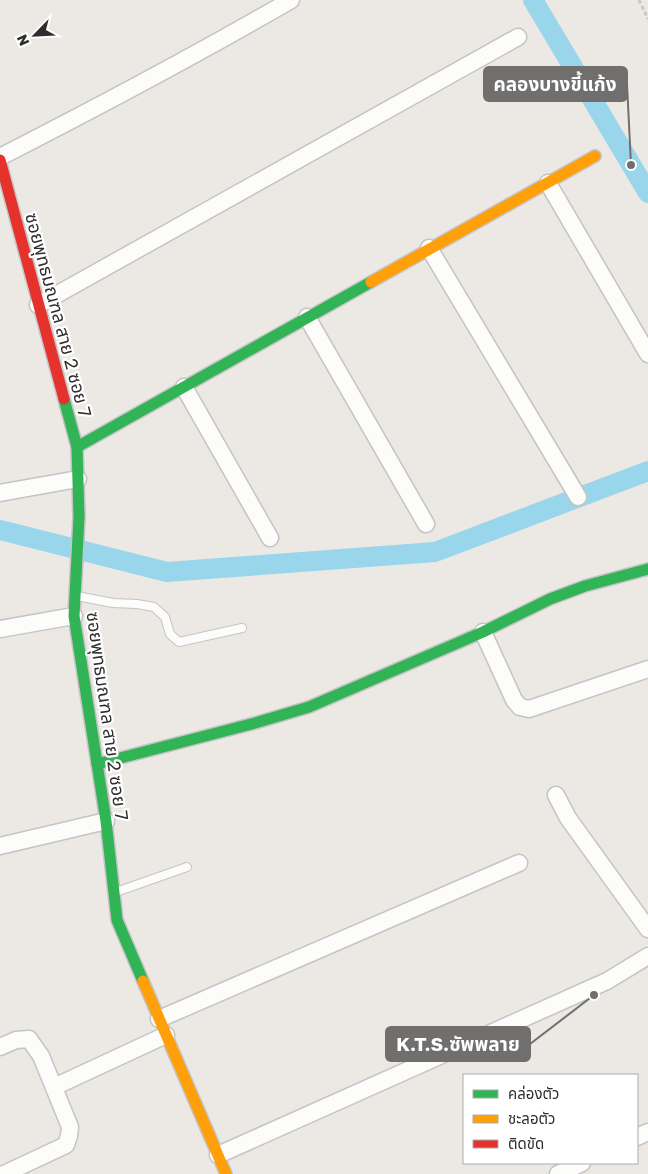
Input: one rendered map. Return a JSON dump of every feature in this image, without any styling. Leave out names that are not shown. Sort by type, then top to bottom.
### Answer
[{"type":"street","points":[[0,158],[227,37],[291,0]]},
{"type":"street","points":[[38,305],[518,37]]},
{"type":"street","points":[[77,447],[595,156]]},
{"type":"street","name":"ซอยพุทธมณฑล สาย 2 ซอย 7","points":[[0,158],[77,447],[79,517],[74,616],[106,821],[113,893],[118,920],[226,1174]]},
{"type":"street","points":[[548,182],[648,354]]},
{"type":"street","points":[[429,248],[578,497]]},
{"type":"street","points":[[307,317],[426,524]]},
{"type":"street","points":[[184,387],[270,538]]},
{"type":"street","points":[[0,493],[78,479]]},
{"type":"street","points":[[97,764],[255,723],[309,706],[483,632],[516,614],[550,599],[585,586],[648,569]]},
{"type":"street","points":[[0,629],[74,616]]},
{"type":"street","points":[[483,632],[514,700],[520,707],[529,709],[648,669]]},
{"type":"street","points":[[556,795],[568,818],[648,929]]},
{"type":"street","points":[[0,846],[106,821]]},
{"type":"street","points":[[160,1019],[519,864]]},
{"type":"street","points":[[218,1155],[607,981],[648,956]]},
{"type":"street","points":[[54,1088],[166,1035]]},
{"type":"street","points":[[0,1047],[16,1040],[29,1039],[41,1056],[70,1127],[70,1136],[66,1144],[4,1174]]},
{"type":"street","points":[[558,1174],[580,1164]]},
{"type":"lane","points":[[75,596],[113,603],[154,607],[165,617],[170,634],[179,642],[242,628]]},
{"type":"lane","points":[[113,893],[187,867]]},
{"type":"path","points":[[639,0],[648,19]]},
{"type":"waterway","points":[[533,0],[648,193]]},
{"type":"waterway","points":[[0,530],[167,572],[435,552],[648,471]]},
{"type":"traffic: fast","points":[[77,447],[371,282]]},
{"type":"traffic: fast","points":[[64,399],[77,447],[79,517],[74,616],[106,821],[117,920],[143,981]]},
{"type":"traffic: fast","points":[[97,764],[309,707],[483,632],[550,599],[585,586],[648,569]]},
{"type":"traffic: slow","points":[[371,282],[595,156]]},
{"type":"traffic: slow","points":[[143,981],[226,1174]]},
{"type":"traffic: jam","points":[[0,160],[64,399]]},
{"type":"place","name":"คลองบางขี้แก้ง","points":[[631,165]]},
{"type":"place","name":"K.T.S.ซัพพลาย","points":[[594,995]]}]
